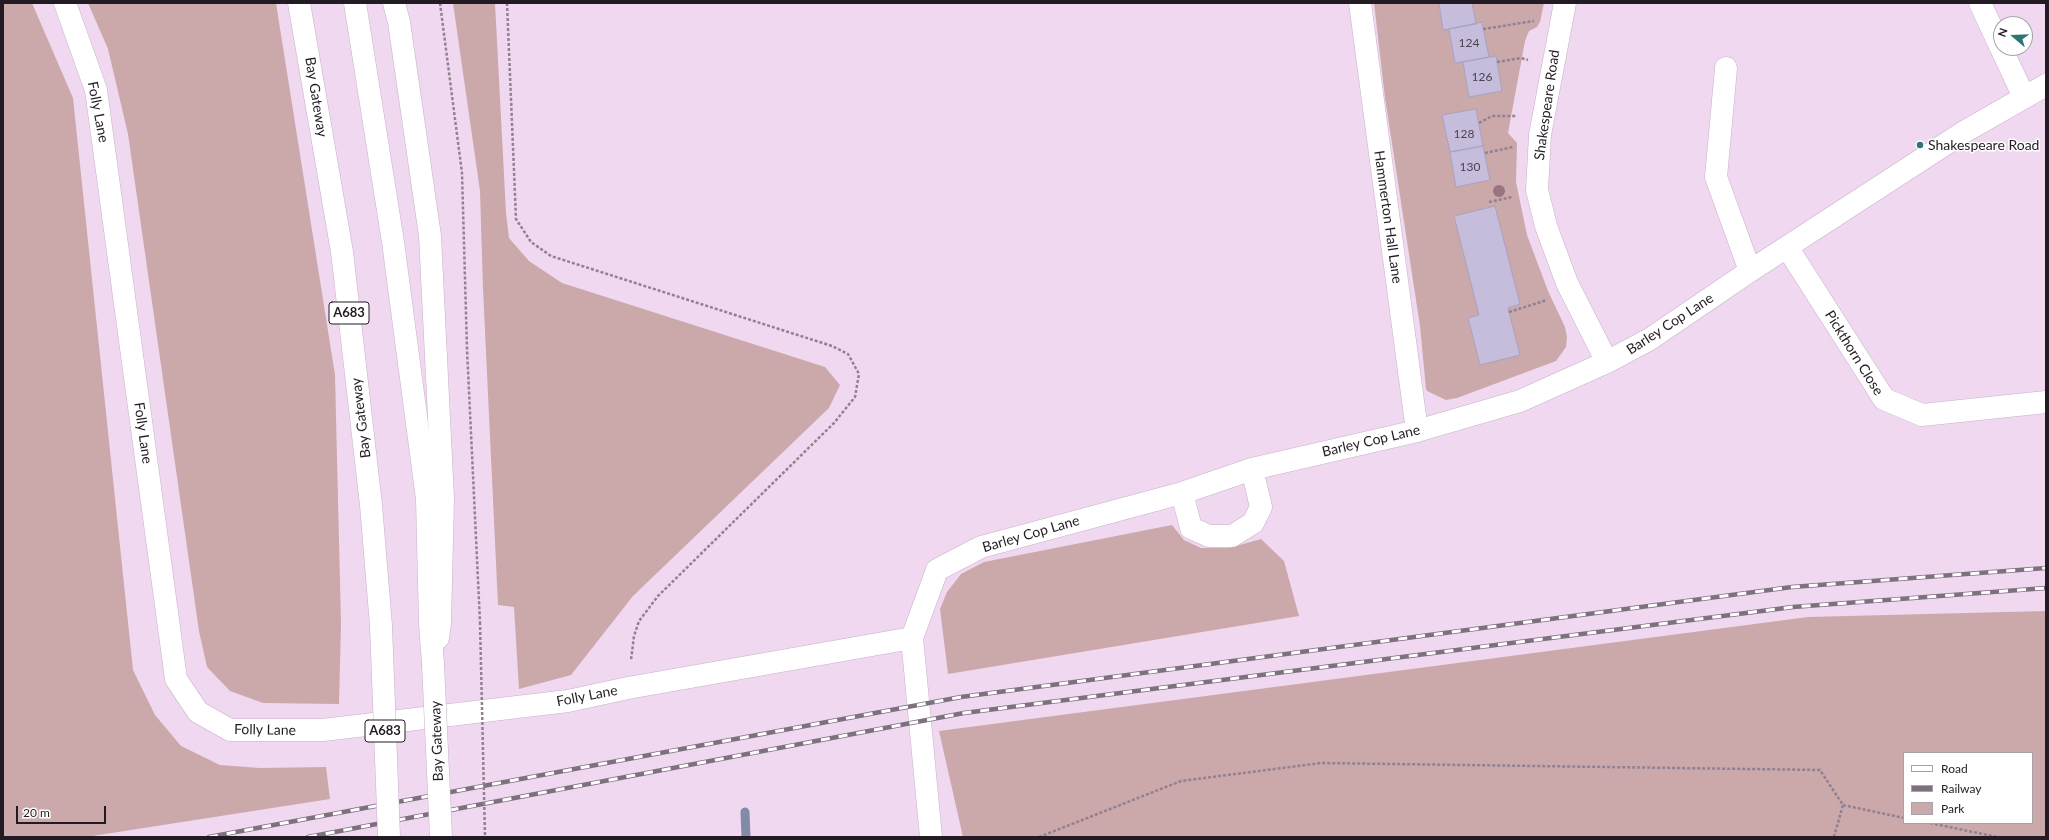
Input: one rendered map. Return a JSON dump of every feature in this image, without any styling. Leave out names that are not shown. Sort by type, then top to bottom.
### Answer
[{"type":"main road","name":"Folly Lane","points":[[65,3],[98,97],[176,679],[198,712],[230,730],[323,730],[568,701],[628,688],[912,638]]},
{"type":"main road","name":"Bay Gateway","points":[[299,3],[342,252],[371,505],[381,626],[389,837]]},
{"type":"main road","name":"Bay Gateway","points":[[354,3],[392,242],[427,499],[435,624],[433,664],[441,837]]},
{"type":"main road","points":[[394,3],[399,22],[430,236],[443,498],[435,624]]},
{"type":"main road","name":"Hammerton Hall Lane","points":[[1360,3],[1417,431]]},
{"type":"main road","name":"Shakespeare Road","points":[[1565,3],[1540,135],[1537,190],[1546,226],[1567,283],[1607,362]]},
{"type":"main road","points":[[1980,3],[1993,31]]},
{"type":"main road","points":[[2005,56],[2024,97]]},
{"type":"main road","points":[[1726,68],[1716,177],[1750,271]]},
{"type":"main road","name":"Barley Cop Lane","points":[[931,837],[912,638],[937,570],[981,547],[1182,493],[1252,469],[1417,431],[1520,401],[1607,362],[1650,339],[1750,271],[1964,132],[2046,85]]},
{"type":"main road","name":"Pickthorn Close","points":[[1787,247],[1884,400],[1922,415],[2046,402]]},
{"type":"main road","points":[[1182,493],[1192,528],[1209,536],[1232,536],[1253,524],[1261,507],[1252,469]]},
{"type":"path","points":[[440,3],[462,172],[467,349],[480,622],[485,837]]},
{"type":"path","points":[[507,3],[516,219],[531,242],[551,256],[832,346],[848,354],[859,374],[855,397],[834,423],[658,596],[639,621],[634,636],[628,688]]},
{"type":"path","points":[[1483,29],[1540,20]]},
{"type":"path","points":[[1497,62],[1521,58],[1530,60]]},
{"type":"path","points":[[1479,123],[1492,116],[1518,116]]},
{"type":"path","points":[[1485,153],[1517,146]]},
{"type":"path","points":[[1489,202],[1516,196]]},
{"type":"path","points":[[1509,312],[1544,301]]},
{"type":"path","points":[[1039,837],[1181,781],[1321,763],[1820,770],[1843,805],[1903,818]]},
{"type":"path","points":[[1834,837],[1843,805]]},
{"type":"path","points":[[1935,824],[1997,837]]},
{"type":"green space","points":[[3,3],[32,3],[73,98],[133,670],[155,715],[181,746],[220,765],[260,768],[326,767],[330,799],[86,837],[3,837]]},
{"type":"green space","points":[[88,3],[276,3],[335,375],[341,623],[339,704],[263,703],[230,691],[207,667],[199,631],[128,134],[108,49]]},
{"type":"green space","points":[[453,3],[495,3],[506,213],[509,238],[529,261],[562,283],[825,367],[840,385],[829,408],[633,596],[571,675],[519,689],[514,607],[498,605],[483,289],[480,191]]},
{"type":"green space","points":[[1374,3],[1544,3],[1540,22],[1537,27],[1529,31],[1525,41],[1508,133],[1517,143],[1516,182],[1527,235],[1548,291],[1565,327],[1567,337],[1566,347],[1556,361],[1457,398],[1446,400],[1427,391],[1426,389],[1420,326],[1385,98]]},
{"type":"green space","points":[[1172,525],[1184,540],[1201,548],[1229,548],[1261,539],[1284,561],[1299,616],[948,674],[940,609],[947,592],[961,574],[984,562]]},
{"type":"green space","points":[[2046,611],[2046,837],[963,837],[939,731],[1808,617]]},
{"type":"building","points":[[1439,3],[1472,3],[1476,24],[1443,30]]},
{"type":"building","points":[[1482,22],[1489,57],[1455,63],[1449,29]]},
{"type":"building","points":[[1496,56],[1502,91],[1469,97],[1463,62]]},
{"type":"building","points":[[1476,109],[1483,146],[1450,152],[1442,115]]},
{"type":"building","points":[[1483,146],[1490,180],[1456,187],[1450,152]]},
{"type":"building","points":[[1495,206],[1520,304],[1508,308],[1520,355],[1480,365],[1468,318],[1479,315],[1454,216]]},
{"type":"waterway","points":[[745,812],[746,837]]},
{"type":"railway","points":[[209,837],[961,697],[1792,587],[2046,568]]},
{"type":"railway","points":[[308,837],[964,713],[1793,607],[2046,588]]},
{"type":"place","name":"Shakespeare Road","points":[[1920,145]]}]
